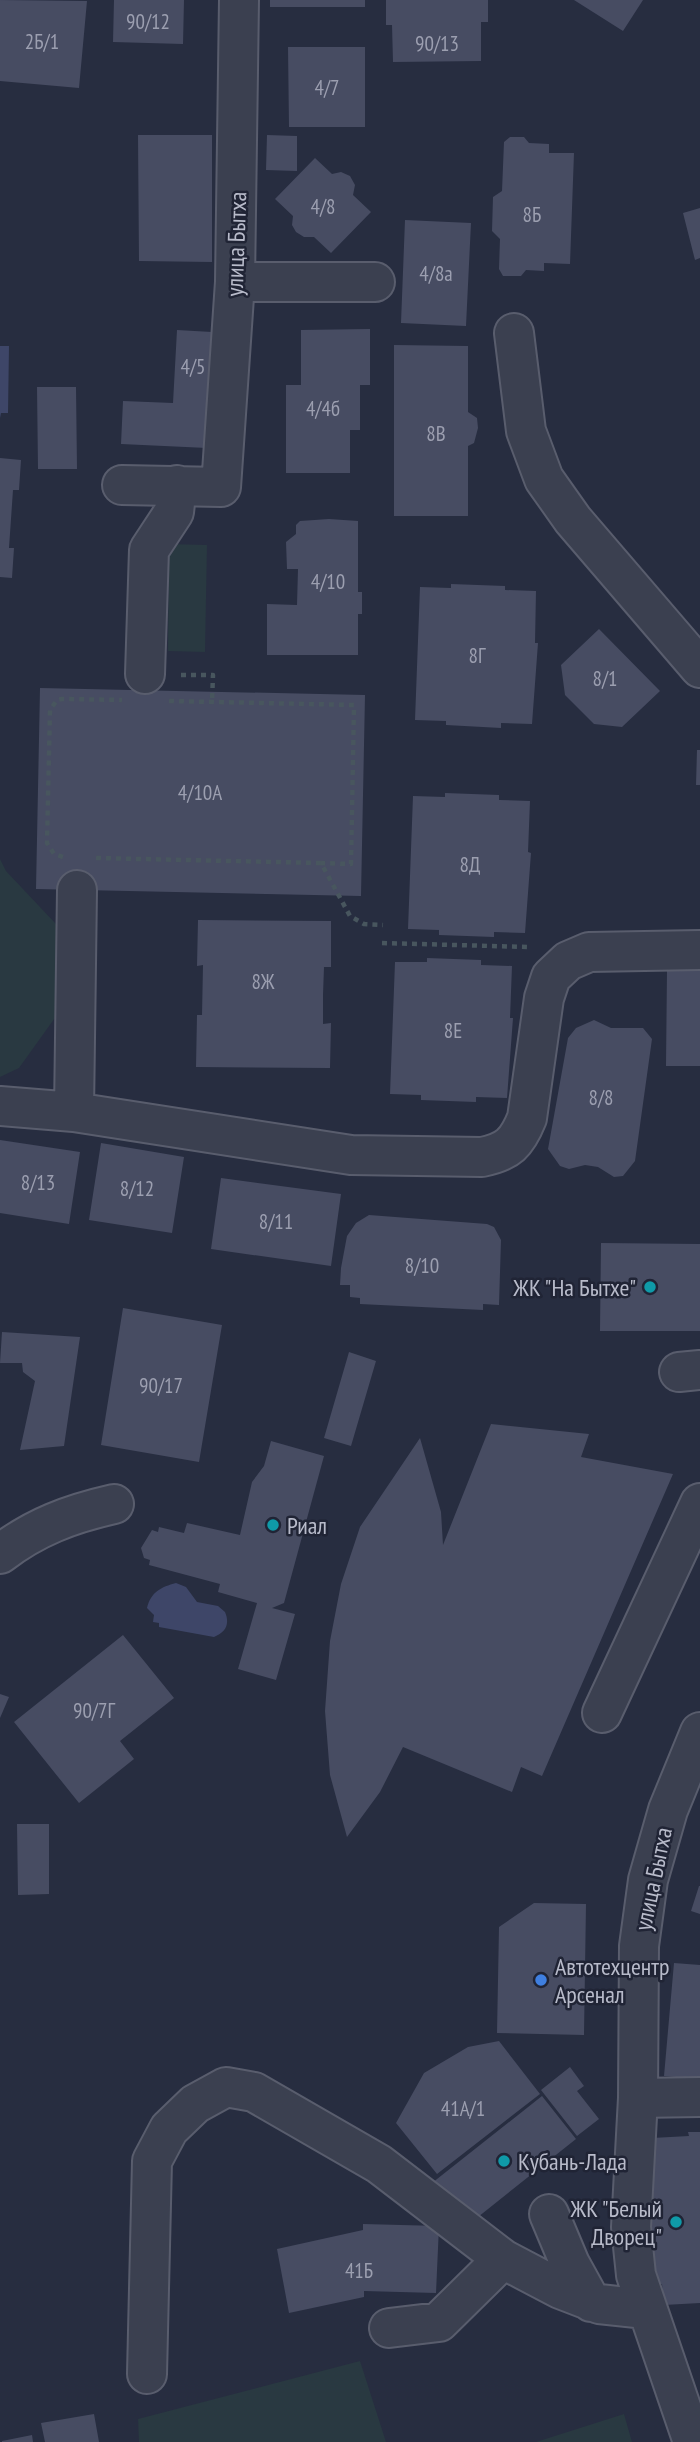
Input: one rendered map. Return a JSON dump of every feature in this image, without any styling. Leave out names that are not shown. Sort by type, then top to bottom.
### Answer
[{"type":"street","name":"улица Бытха","points":[[177,485],[221,487],[235,282],[239,0]]},
{"type":"street","points":[[235,282],[375,282]]},
{"type":"street","points":[[514,333],[526,431],[544,479],[573,520],[700,668]]},
{"type":"street","points":[[122,485],[177,485],[174,512],[149,551],[144,692]]},
{"type":"street","points":[[74,1112],[80,868]]},
{"type":"street","points":[[0,1106],[74,1112],[351,1155],[482,1157],[498,1154],[511,1148],[520,1136],[527,1118],[544,998],[551,977],[568,961],[589,952],[700,950]]},
{"type":"street","points":[[602,1713],[700,1503]]},
{"type":"street","points":[[0,1554],[26,1535],[69,1514],[114,1504]]},
{"type":"street","name":"улица Бытха","points":[[693,2442],[636,2275],[631,2227],[638,2098],[639,1946],[648,1880],[668,1810],[699,1737]]},
{"type":"street","points":[[147,2374],[152,2161],[169,2129],[195,2104],[226,2087],[254,2092],[379,2164],[503,2259],[560,2290],[591,2302],[646,2309]]},
{"type":"street","points":[[638,2098],[700,2097]]},
{"type":"street","points":[[549,2214],[570,2264],[591,2302]]},
{"type":"street","points":[[389,2328],[439,2322],[503,2259]]},
{"type":"path","points":[[188,675],[213,675],[212,702]]},
{"type":"path","points":[[144,692],[212,702],[354,705],[351,864],[80,868],[54,854],[47,843],[50,710],[57,700],[62,699],[144,692]]},
{"type":"path","points":[[321,863],[350,916],[365,925],[383,925]]},
{"type":"path","points":[[382,943],[526,946]]},
{"type":"shaded area","points":[[169,544],[207,545],[205,652],[168,651]]},
{"type":"shaded area","points":[[0,859],[6,871],[72,941],[57,1015],[19,1068],[0,1077]]},
{"type":"shaded area","points":[[360,2361],[386,2442],[139,2442],[138,2419]]},
{"type":"shaded area","points":[[624,2414],[632,2442],[536,2442]]},
{"type":"water","points":[[0,346],[9,346],[8,413],[1,413],[0,418]]},
{"type":"water","points":[[176,1583],[186,1587],[197,1602],[218,1606],[225,1612],[227,1624],[221,1633],[214,1637],[159,1627],[159,1623],[153,1622],[154,1615],[147,1608],[151,1598],[161,1588]]},
{"type":"building","points":[[0,0],[87,1],[79,88],[0,81]]},
{"type":"building","points":[[114,0],[184,0],[183,44],[113,42]]},
{"type":"building","points":[[270,0],[365,0],[365,7],[270,7]]},
{"type":"building","points":[[386,0],[488,0],[488,22],[481,22],[481,61],[393,62],[392,25],[386,25]]},
{"type":"building","points":[[574,0],[643,0],[623,31]]},
{"type":"building","points":[[288,47],[365,47],[365,127],[289,127]]},
{"type":"building","points":[[138,135],[212,135],[212,262],[139,261]]},
{"type":"building","points":[[267,135],[297,136],[297,171],[266,170]]},
{"type":"building","points":[[510,137],[524,137],[529,143],[549,144],[549,153],[574,153],[570,264],[544,263],[544,271],[526,270],[521,276],[503,276],[499,269],[500,239],[492,231],[493,197],[502,191],[504,142]]},
{"type":"building","points":[[315,158],[332,174],[341,172],[350,176],[355,185],[353,195],[371,212],[331,253],[314,237],[304,237],[296,232],[292,225],[293,216],[275,199]]},
{"type":"building","points":[[700,208],[700,258],[695,260],[683,213]]},
{"type":"building","points":[[405,220],[471,223],[466,326],[401,323]]},
{"type":"building","points":[[370,329],[370,385],[360,385],[360,430],[350,430],[350,473],[286,473],[286,385],[301,385],[301,330]]},
{"type":"building","points":[[177,330],[212,332],[207,448],[121,444],[123,401],[173,403]]},
{"type":"building","points":[[394,345],[468,346],[468,412],[477,418],[478,428],[474,443],[468,446],[468,516],[394,516]]},
{"type":"building","points":[[37,387],[76,387],[77,469],[38,469]]},
{"type":"building","points":[[0,458],[21,460],[19,490],[13,490],[9,548],[14,548],[12,578],[0,577]]},
{"type":"building","points":[[300,521],[358,521],[358,592],[362,592],[362,614],[358,614],[358,655],[267,655],[267,604],[297,605],[298,569],[287,569],[286,542],[296,534],[296,525]]},
{"type":"building","points":[[451,584],[505,586],[505,590],[536,591],[535,643],[538,643],[532,724],[501,723],[501,728],[446,725],[446,721],[415,720],[420,587],[451,588]]},
{"type":"building","points":[[599,629],[660,691],[622,727],[594,724],[565,695],[561,665]]},
{"type":"building","points":[[40,688],[365,695],[361,896],[36,889]]},
{"type":"building","points":[[697,750],[700,750],[700,785],[696,785]]},
{"type":"building","points":[[445,793],[499,795],[499,800],[530,801],[528,852],[531,853],[525,933],[494,932],[494,937],[439,935],[439,930],[408,929],[413,796],[445,797]]},
{"type":"building","points":[[198,920],[331,921],[331,967],[324,967],[323,995],[323,1024],[331,1023],[330,1068],[196,1067],[197,1015],[202,1015],[203,965],[197,966]]},
{"type":"building","points":[[427,958],[481,960],[481,965],[512,966],[510,1018],[513,1018],[507,1098],[476,1097],[476,1102],[421,1100],[421,1095],[390,1094],[395,962],[427,962]]},
{"type":"building","points":[[667,970],[700,970],[700,1066],[666,1066]]},
{"type":"building","points":[[594,1020],[611,1028],[643,1028],[652,1039],[635,1161],[623,1176],[614,1177],[598,1167],[585,1165],[569,1169],[560,1166],[548,1149],[568,1038],[576,1028]]},
{"type":"building","points":[[0,1140],[80,1152],[69,1224],[0,1213]]},
{"type":"building","points":[[101,1143],[184,1157],[172,1233],[89,1220]]},
{"type":"building","points":[[221,1178],[341,1194],[331,1266],[211,1249]]},
{"type":"building","points":[[369,1215],[487,1224],[494,1227],[501,1240],[499,1305],[483,1304],[483,1310],[360,1304],[360,1298],[350,1297],[350,1285],[340,1285],[341,1268],[347,1236],[356,1223]]},
{"type":"building","name":"ЖК \"На Бытхе\"","points":[[601,1243],[700,1244],[700,1331],[600,1331]]},
{"type":"building","points":[[123,1308],[222,1325],[199,1462],[101,1445]]},
{"type":"building","points":[[2,1332],[80,1337],[64,1446],[20,1450],[35,1381],[23,1372],[22,1363],[0,1363]]},
{"type":"building","points":[[349,1352],[376,1361],[351,1446],[324,1438]]},
{"type":"building","points":[[491,1424],[589,1434],[581,1457],[673,1474],[542,1776],[521,1767],[512,1792],[403,1747],[380,1792],[347,1837],[330,1775],[325,1711],[330,1641],[341,1584],[360,1527],[420,1438],[441,1512],[443,1545]]},
{"type":"building","name":"Риал","points":[[271,1441],[324,1456],[284,1603],[272,1608],[295,1614],[276,1680],[238,1669],[257,1603],[218,1592],[220,1584],[149,1565],[150,1560],[144,1558],[141,1548],[152,1530],[158,1532],[159,1527],[184,1533],[187,1523],[240,1535],[252,1482],[264,1466]]},
{"type":"building","points":[[123,1635],[174,1698],[120,1741],[134,1759],[79,1803],[14,1722]]},
{"type":"building","points":[[0,1694],[9,1697],[0,1718]]},
{"type":"building","points":[[17,1824],[49,1824],[49,1894],[18,1895]]},
{"type":"building","points":[[700,1886],[700,1914],[691,1911]]},
{"type":"building","name":"Автотехцентр Арсенал","points":[[534,1903],[586,1904],[584,2035],[497,2033],[499,1927]]},
{"type":"building","points":[[674,1963],[700,1965],[700,2079],[664,2076]]},
{"type":"building","points":[[499,2041],[540,2094],[437,2174],[396,2123],[424,2073],[468,2047]]},
{"type":"building","points":[[570,2067],[584,2086],[577,2091],[599,2119],[577,2136],[541,2090]]},
{"type":"building","name":"Кубань-Лада","points":[[542,2096],[576,2139],[478,2217],[432,2183]]},
{"type":"building","name":"ЖК \"Белый Дворец\"","points":[[688,2132],[700,2132],[700,2303],[664,2305],[662,2284],[656,2284],[653,2248],[647,2243],[646,2233],[652,2227],[652,2216],[646,2212],[652,2138],[689,2136]]},
{"type":"building","points":[[363,2224],[439,2226],[436,2293],[364,2291],[364,2297],[289,2313],[277,2249],[363,2230]]},
{"type":"building","points":[[94,2414],[99,2442],[45,2442],[41,2423]]},
{"type":"building","points":[[32,2435],[33,2442],[2,2442],[2,2441]]},
{"type":"place","name":"ЖК \"На Бытхе\"","points":[[650,1287]]},
{"type":"place","name":"Риал","points":[[273,1525]]},
{"type":"place","name":"Автотехцентр Арсенал","points":[[541,1980]]},
{"type":"place","name":"Кубань-Лада","points":[[504,2161]]},
{"type":"place","name":"ЖК \"Белый Дворец\"","points":[[676,2222]]}]
